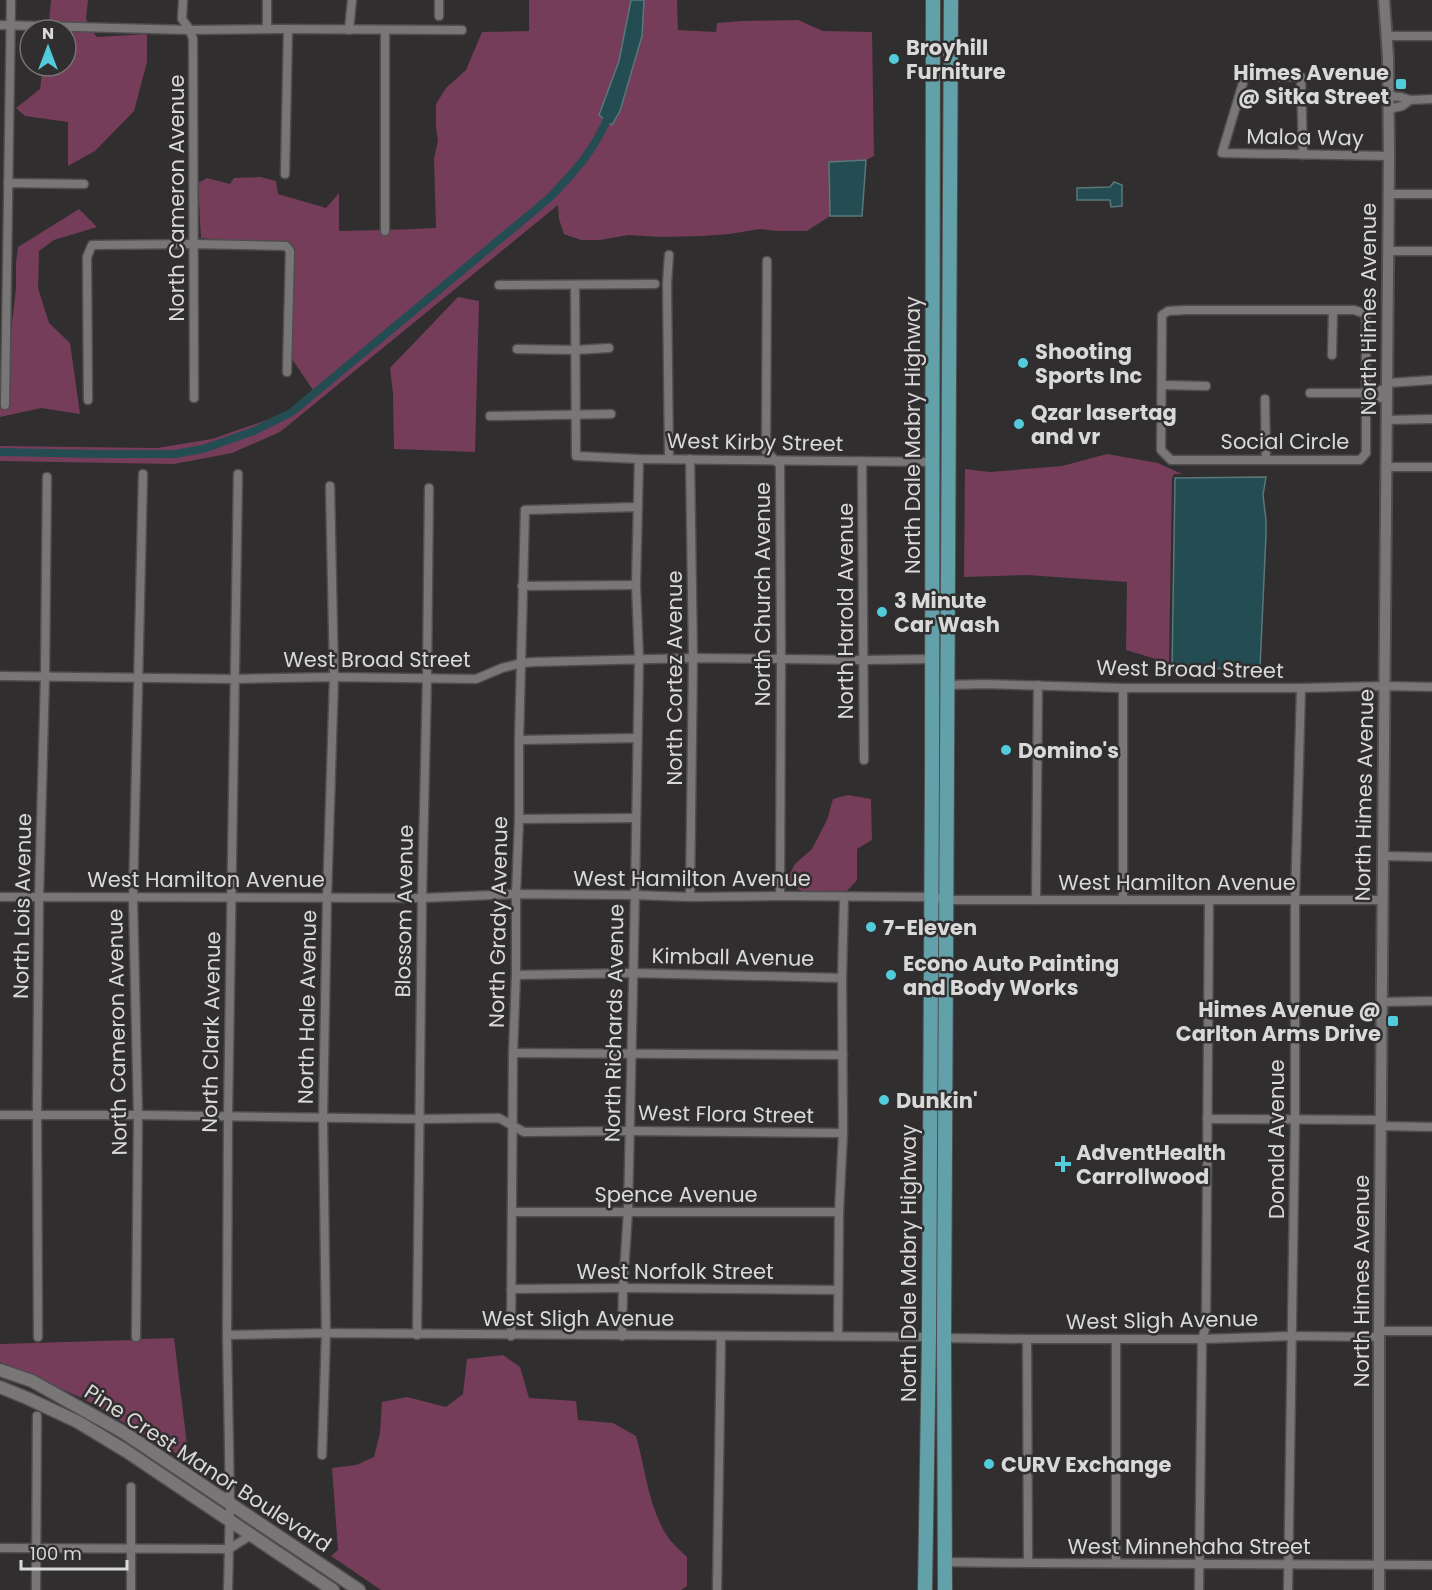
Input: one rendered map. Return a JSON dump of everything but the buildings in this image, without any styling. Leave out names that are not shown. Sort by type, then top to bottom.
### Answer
[{"type":"main road","name":"North Dale Mabry Highway","points":[[925,1590],[932,897],[933,0]]},
{"type":"main road","points":[[933,0],[940,1],[945,6],[945,66],[951,75]]},
{"type":"main road","name":"North Dale Mabry Highway","points":[[945,1590],[944,1338],[951,0]]},
{"type":"main road","points":[[934,377],[943,409],[943,430],[950,442]]},
{"type":"main road","points":[[934,462],[942,477],[942,572],[949,586]]},
{"type":"main road","points":[[932,658],[941,678],[940,749],[948,769]]},
{"type":"main road","points":[[931,1001],[938,1009],[938,1045],[946,1057]]},
{"type":"main road","points":[[931,1081],[939,1101],[937,1204],[945,1221]]},
{"type":"main road","points":[[930,1210],[936,1238],[936,1317],[938,1329],[944,1338]]},
{"type":"main road","points":[[929,1337],[935,1345],[937,1359],[937,1464],[944,1479]]},
{"type":"main road","name":"Pine Crest Manor Boulevard","points":[[0,1370],[32,1381],[123,1432],[358,1590]]},
{"type":"main road","name":"Pine Crest Manor Boulevard","points":[[0,1387],[78,1422],[126,1451],[333,1590]]},
{"type":"street","points":[[5,405],[11,0]]},
{"type":"street","name":"North Cameron Avenue","points":[[183,0],[182,19],[193,39],[194,398]]},
{"type":"street","points":[[267,0],[267,29]]},
{"type":"street","points":[[349,30],[352,0]]},
{"type":"street","points":[[439,0],[439,16]]},
{"type":"street","name":"North Himes Avenue","points":[[1379,1590],[1389,156],[1389,96],[1384,0]]},
{"type":"street","points":[[0,25],[190,30],[462,30]]},
{"type":"street","points":[[285,174],[288,29]]},
{"type":"street","points":[[385,30],[385,231]]},
{"type":"street","points":[[1387,36],[1432,36]]},
{"type":"street","name":"Maloa Way","points":[[1304,155],[1301,77],[1245,76],[1222,153],[1304,155],[1389,156]]},
{"type":"street","points":[[1389,96],[1410,100],[1432,99]]},
{"type":"street","points":[[1389,109],[1402,106],[1410,100]]},
{"type":"street","points":[[8,183],[84,184]]},
{"type":"street","points":[[1388,194],[1432,194]]},
{"type":"street","points":[[87,400],[87,257],[92,245],[286,246],[290,251],[287,372]]},
{"type":"street","points":[[1388,251],[1432,251]]},
{"type":"street","points":[[669,255],[667,284],[669,459]]},
{"type":"street","name":"North Church Avenue","points":[[767,261],[766,451],[780,465],[780,896]]},
{"type":"street","points":[[498,285],[655,284]]},
{"type":"street","points":[[575,286],[575,414]]},
{"type":"street","name":"Social Circle","points":[[1354,310],[1366,314],[1366,453],[1360,460],[1171,460],[1161,450],[1162,385],[1162,315],[1168,311],[1354,310]]},
{"type":"street","points":[[1332,356],[1333,311]]},
{"type":"street","points":[[517,349],[609,348]]},
{"type":"street","points":[[1310,393],[1366,393],[1373,398],[1388,390],[1432,380]]},
{"type":"street","points":[[1162,385],[1206,386]]},
{"type":"street","points":[[1265,399],[1266,459]]},
{"type":"street","name":"West Kirby Street","points":[[575,414],[576,456],[639,459],[934,462]]},
{"type":"street","points":[[490,416],[610,414]]},
{"type":"street","points":[[1387,420],[1432,419]]},
{"type":"street","name":"North Richards Avenue","points":[[622,1336],[628,1211],[635,895],[639,659],[636,585],[639,459]]},
{"type":"street","name":"North Cortez Avenue","points":[[690,459],[693,658],[690,897]]},
{"type":"street","name":"North Harold Avenue","points":[[862,461],[864,760]]},
{"type":"street","points":[[1386,466],[1432,467]]},
{"type":"street","name":"North Cameron Avenue","points":[[136,1337],[138,1115],[133,898],[143,474]]},
{"type":"street","name":"North Clark Avenue","points":[[228,1590],[230,1503],[226,1335],[238,474]]},
{"type":"street","name":"North Lois Avenue","points":[[38,1336],[39,897],[45,677],[47,477]]},
{"type":"street","name":"North Hale Avenue","points":[[322,1455],[326,1334],[323,1118],[334,677],[330,486]]},
{"type":"street","name":"Blossom Avenue","points":[[417,1335],[429,488]]},
{"type":"street","name":"North Grady Avenue","points":[[511,1336],[513,1053],[525,510],[638,507]]},
{"type":"street","points":[[522,586],[636,585]]},
{"type":"street","name":"West Broad Street","points":[[0,676],[476,679],[522,663],[693,658],[864,660],[932,658]]},
{"type":"street","name":"West Broad Street","points":[[948,685],[1123,688],[1432,687]]},
{"type":"street","points":[[1036,900],[1038,685]]},
{"type":"street","points":[[1123,688],[1123,900]]},
{"type":"street","name":"Donald Avenue","points":[[1288,1590],[1296,901],[1302,688]]},
{"type":"street","points":[[519,741],[637,738]]},
{"type":"street","points":[[519,819],[636,818]]},
{"type":"street","points":[[1383,856],[1432,857]]},
{"type":"street","name":"West Hamilton Avenue","points":[[0,897],[422,898],[516,894],[932,897],[948,900],[1383,900]]},
{"type":"street","points":[[838,1335],[839,1212],[843,1133],[844,897]]},
{"type":"street","points":[[1199,1590],[1202,1339],[1206,1326],[1209,900]]},
{"type":"street","name":"Kimball Avenue","points":[[516,975],[633,973],[842,978]]},
{"type":"street","points":[[1382,1002],[1432,1001]]},
{"type":"street","points":[[513,1053],[843,1056]]},
{"type":"street","name":"West Flora Street","points":[[0,1115],[499,1118],[524,1132],[843,1133]]},
{"type":"street","points":[[1207,1119],[1382,1123],[1432,1127]]},
{"type":"street","name":"Spence Avenue","points":[[512,1212],[839,1212]]},
{"type":"street","name":"West Norfolk Street","points":[[511,1289],[838,1290]]},
{"type":"street","name":"West Sligh Avenue","points":[[944,1338],[1202,1339],[1432,1331]]},
{"type":"street","name":"West Sligh Avenue","points":[[226,1335],[929,1337]]},
{"type":"street","points":[[717,1590],[721,1336]]},
{"type":"street","points":[[1027,1339],[1028,1563]]},
{"type":"street","points":[[1116,1339],[1116,1563]]},
{"type":"street","points":[[36,1590],[37,1416]]},
{"type":"street","points":[[131,1487],[131,1590]]},
{"type":"street","points":[[0,1548],[229,1549],[251,1535]]},
{"type":"street","name":"West Minnehaha Street","points":[[945,1562],[1432,1565]]},
{"type":"shaded area","points":[[51,0],[88,0],[86,18],[88,23],[78,23],[78,18],[49,18]]},
{"type":"shaded area","points":[[529,0],[631,0],[619,61],[599,114],[612,125],[620,111],[642,36],[644,0],[677,0],[678,30],[716,32],[717,23],[798,20],[823,31],[872,32],[874,156],[866,160],[829,162],[830,216],[807,231],[760,229],[702,236],[628,235],[600,240],[581,240],[564,234],[559,219],[558,205],[280,432],[232,453],[174,464],[0,461],[0,446],[157,448],[212,439],[287,413],[313,390],[292,359],[294,247],[286,242],[201,238],[198,183],[207,178],[230,184],[234,178],[261,177],[276,181],[278,194],[326,208],[339,193],[339,231],[381,230],[381,235],[388,235],[388,230],[436,228],[434,158],[438,141],[436,104],[446,88],[466,70],[482,32],[529,31]]},
{"type":"shaded area","points":[[78,31],[93,32],[97,37],[147,34],[147,62],[134,111],[95,151],[68,166],[68,122],[25,116],[16,108],[40,89],[41,78],[78,78]]},
{"type":"shaded area","points":[[79,209],[97,227],[54,240],[39,251],[38,288],[49,323],[70,343],[80,414],[41,408],[0,417],[0,386],[2,384],[2,409],[9,409],[11,332],[18,247]]},
{"type":"shaded area","points":[[458,297],[479,301],[475,452],[394,449],[390,368]]},
{"type":"shaded area","points":[[1107,454],[1158,463],[1182,474],[1174,474],[1172,478],[1169,663],[1126,650],[1127,582],[1027,575],[964,577],[965,469],[990,472],[1062,466]]},
{"type":"shaded area","points":[[848,795],[871,799],[872,840],[857,849],[857,880],[845,893],[802,891],[785,883],[795,864],[812,849],[827,820],[833,799]]},
{"type":"shaded area","points":[[174,1338],[189,1461],[84,1399],[0,1362],[0,1344]]},
{"type":"shaded area","points":[[503,1355],[520,1367],[529,1398],[576,1401],[578,1420],[613,1423],[636,1436],[648,1490],[657,1516],[670,1540],[687,1557],[687,1586],[681,1590],[381,1590],[331,1556],[338,1550],[332,1468],[356,1465],[374,1457],[380,1433],[382,1402],[407,1397],[446,1407],[463,1394],[467,1359]]},
{"type":"water","points":[[631,0],[644,0],[642,36],[620,111],[612,125],[599,115],[619,61]]},
{"type":"water","points":[[866,160],[862,216],[830,216],[829,162]]},
{"type":"water","points":[[1114,182],[1122,185],[1122,206],[1111,207],[1110,200],[1077,200],[1077,188],[1110,187]]},
{"type":"water","points":[[1266,477],[1263,495],[1266,534],[1260,668],[1172,669],[1175,478]]},
{"type":"waterway","points":[[0,452],[175,454],[203,449],[254,431],[292,412],[547,200],[583,160],[598,138],[610,112]]},
{"type":"place","name":"Broyhill Furniture","points":[[894,59]]},
{"type":"place","name":"Himes Avenue @ Sitka Street","points":[[1401,84]]},
{"type":"place","name":"Shooting Sports Inc","points":[[1023,363]]},
{"type":"place","name":"Qzar lasertag and vr","points":[[1019,424]]},
{"type":"place","name":"3 Minute Car Wash","points":[[882,612]]},
{"type":"place","name":"Domino's","points":[[1006,750]]},
{"type":"place","name":"7-Eleven","points":[[871,927]]},
{"type":"place","name":"Econo Auto Painting and Body Works","points":[[891,975]]},
{"type":"place","name":"Himes Avenue @ Carlton Arms Drive","points":[[1393,1021]]},
{"type":"place","name":"Dunkin'","points":[[884,1100]]},
{"type":"place","name":"AdventHealth Carrollwood","points":[[1063,1164]]},
{"type":"place","name":"CURV Exchange","points":[[989,1464]]}]
